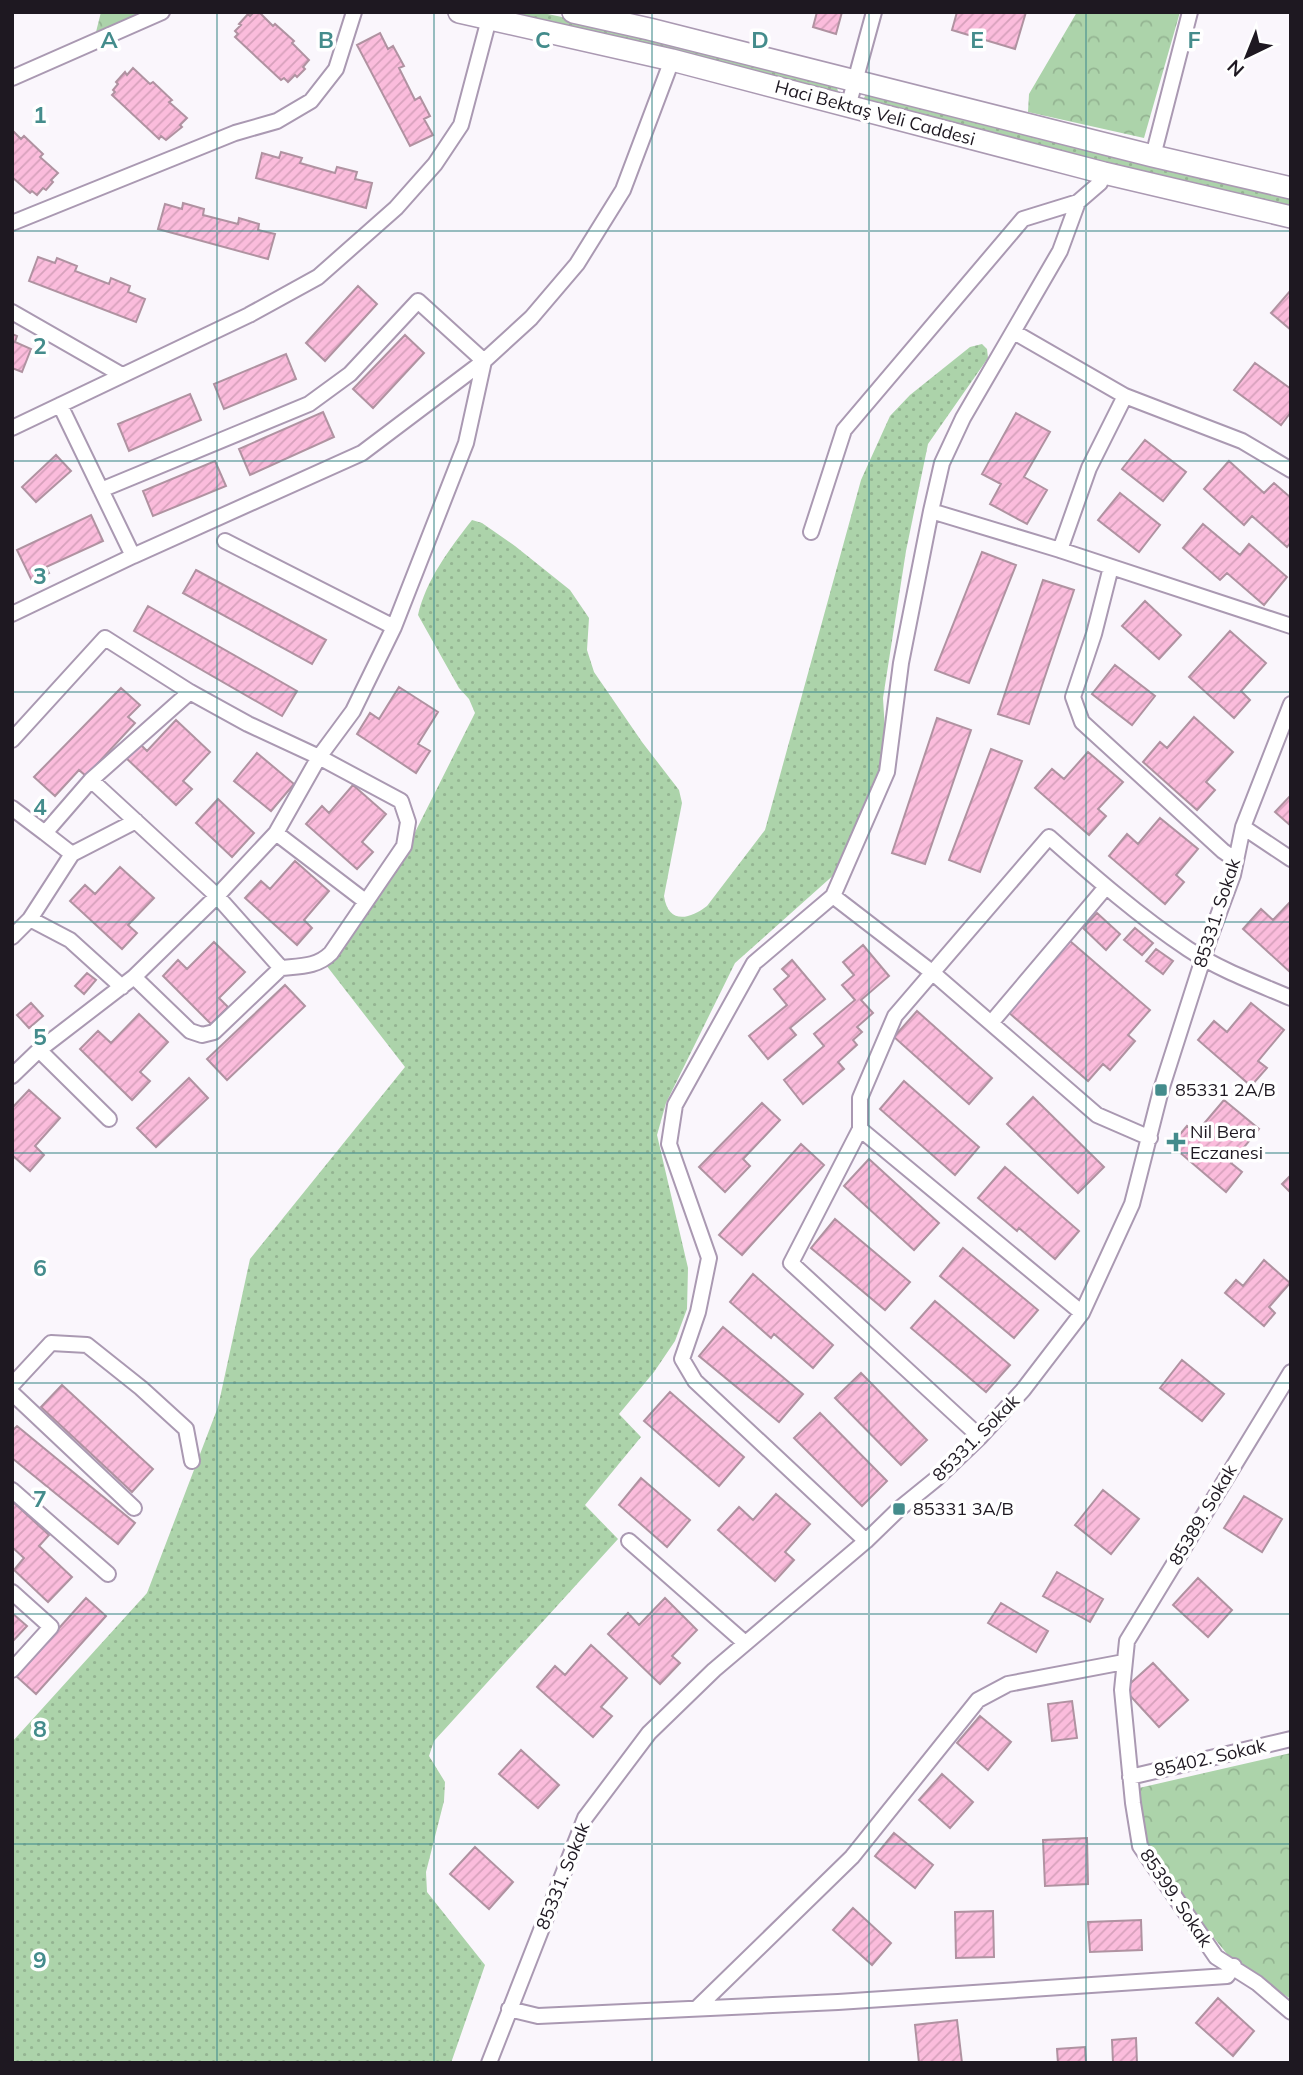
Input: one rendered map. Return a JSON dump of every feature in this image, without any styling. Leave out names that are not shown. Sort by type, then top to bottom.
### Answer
[{"type":"main road","name":"Haci Bektaş Veli Caddesi","points":[[459,12],[672,60],[1104,173],[1291,216]]},
{"type":"main road","name":"Haci Bektaş Veli Caddesi","points":[[573,12],[1291,188]]},
{"type":"street","points":[[12,78],[162,12]]},
{"type":"street","points":[[12,223],[235,133],[276,121],[311,101],[336,69],[354,12]]},
{"type":"street","points":[[848,107],[874,12]]},
{"type":"street","points":[[1153,156],[1190,12]]},
{"type":"street","points":[[12,428],[249,315],[318,277],[396,208],[435,164],[461,125],[489,19]]},
{"type":"street","points":[[12,614],[133,556],[362,453],[484,361],[531,318],[577,264],[622,190],[672,60]]},
{"type":"street","points":[[811,532],[844,430],[1023,219],[1079,202],[1100,183],[1104,173]]},
{"type":"street","points":[[866,1541],[695,1381],[682,1359],[698,1312],[709,1258],[669,1144],[675,1105],[754,963],[834,897],[887,772],[901,663],[942,463],[963,418],[1060,251],[1079,202]]},
{"type":"street","points":[[101,490],[309,404],[351,374],[418,301],[484,361]]},
{"type":"street","points":[[12,312],[122,375]]},
{"type":"street","points":[[1014,332],[1125,396],[1242,441],[1291,470]]},
{"type":"street","points":[[12,1076],[39,1049],[128,982],[217,896],[276,834],[319,757],[353,710],[394,627],[466,443],[484,361]]},
{"type":"street","points":[[1060,550],[1089,468],[1125,396]]},
{"type":"street","points":[[60,405],[133,556]]},
{"type":"street","points":[[12,414],[32,418]]},
{"type":"street","points":[[931,511],[1060,550],[1291,626]]},
{"type":"street","points":[[225,541],[394,627]]},
{"type":"street","points":[[1111,567],[1094,634],[1073,697],[1082,722],[1236,860]]},
{"type":"street","points":[[12,740],[105,638],[190,692],[248,724],[319,757],[401,801],[408,822],[404,846],[331,953],[323,961],[281,968],[214,1032],[202,1035],[190,1031],[70,940],[30,919]]},
{"type":"street","points":[[45,833],[91,780],[190,692]]},
{"type":"street","name":"85331. Sokak","points":[[489,2063],[585,1818],[649,1733],[714,1670],[866,1541],[980,1437],[1023,1390],[1082,1313],[1132,1204],[1161,1090],[1233,875],[1242,827],[1291,704]]},
{"type":"street","points":[[91,780],[217,896],[281,968]]},
{"type":"street","points":[[12,808],[72,853]]},
{"type":"street","points":[[12,937],[30,919],[72,853],[136,821]]},
{"type":"street","points":[[1242,827],[1291,859]]},
{"type":"street","points":[[276,834],[365,901]]},
{"type":"street","points":[[980,1437],[791,1263],[860,1129],[860,1098],[895,1016],[1049,838],[1106,887],[1188,949],[1291,998]]},
{"type":"street","points":[[991,1023],[1106,887]]},
{"type":"street","points":[[834,897],[933,972],[1097,1115],[1150,1138]]},
{"type":"street","points":[[39,1049],[109,1119]]},
{"type":"street","points":[[860,1129],[1082,1313]]},
{"type":"street","points":[[12,1385],[51,1343],[87,1345],[141,1388],[186,1429],[192,1461]]},
{"type":"street","name":"85389. Sokak","points":[[1124,1662],[1127,1641],[1291,1372]]},
{"type":"street","points":[[12,1393],[134,1508]]},
{"type":"street","points":[[12,1490],[108,1574]]},
{"type":"street","points":[[629,1541],[745,1643]]},
{"type":"street","points":[[12,1592],[51,1627],[12,1670]]},
{"type":"street","points":[[697,2008],[852,1857],[978,1700],[1009,1684],[1124,1662]]},
{"type":"street","name":"85399. Sokak","points":[[1124,1662],[1122,1690],[1140,1846],[1216,1956],[1257,1983],[1291,2012]]},
{"type":"street","name":"85402. Sokak","points":[[1130,1777],[1291,1739]]},
{"type":"street","points":[[509,2009],[538,2016],[838,2003],[1227,1976],[1234,1966]]},
{"type":"green space","points":[[101,12],[143,12],[96,32]]},
{"type":"green space","points":[[504,12],[538,12],[648,35],[837,88],[838,91],[834,94],[647,43]]},
{"type":"green space","points":[[1077,12],[1180,12],[1144,138],[1028,112],[1029,94]]},
{"type":"green space","points":[[866,94],[1147,165],[1291,198],[1291,206],[865,101]]},
{"type":"green space","points":[[982,344],[987,349],[988,358],[928,444],[906,551],[883,698],[887,764],[837,872],[735,963],[666,1103],[657,1135],[688,1268],[687,1309],[675,1341],[654,1372],[619,1414],[641,1437],[585,1505],[618,1539],[434,1741],[429,1756],[445,1782],[444,1801],[426,1872],[427,1892],[485,1965],[451,2063],[12,2063],[12,1742],[147,1593],[218,1407],[250,1259],[405,1067],[326,965],[393,876],[475,713],[418,615],[433,577],[472,520],[482,523],[515,546],[570,590],[589,618],[587,650],[594,672],[679,790],[682,803],[664,896],[666,905],[675,915],[680,917],[693,914],[707,906],[765,830],[861,480],[890,416],[910,395],[970,347]]},
{"type":"green space","points":[[1291,1753],[1291,1999],[1237,1966],[1185,1903],[1143,1841],[1139,1788]]},
{"type":"building","points":[[259,12],[273,26],[275,24],[294,41],[292,43],[309,60],[297,77],[295,75],[288,82],[284,78],[281,80],[235,37],[238,34],[235,31],[241,25],[239,24],[248,14],[250,16]]},
{"type":"building","points":[[817,12],[842,12],[836,34],[813,27]]},
{"type":"building","points":[[957,12],[1026,12],[1015,49],[952,30]]},
{"type":"building","points":[[380,33],[388,49],[393,46],[404,66],[399,68],[415,100],[420,97],[430,116],[424,119],[433,135],[410,146],[357,45]]},
{"type":"building","points":[[133,68],[150,84],[153,82],[172,100],[169,102],[187,118],[180,125],[182,127],[166,140],[161,136],[159,139],[112,95],[118,84],[116,82]]},
{"type":"building","points":[[12,130],[21,139],[24,136],[43,154],[40,157],[58,173],[46,190],[43,188],[37,195],[32,191],[30,193],[12,177]]},
{"type":"building","points":[[281,152],[302,158],[300,163],[335,173],[337,167],[357,172],[355,179],[372,183],[366,208],[256,178],[262,153],[279,158]]},
{"type":"building","points":[[183,203],[204,209],[203,215],[238,224],[239,218],[259,224],[258,230],[275,234],[268,259],[158,229],[165,204],[182,209]]},
{"type":"building","points":[[38,257],[55,263],[57,258],[77,266],[75,271],[109,284],[111,278],[130,286],[128,292],[145,299],[136,322],[29,281]]},
{"type":"building","points":[[358,286],[377,304],[325,361],[306,343]]},
{"type":"building","points":[[1291,290],[1291,330],[1271,313]]},
{"type":"building","points":[[12,334],[17,336],[15,342],[31,349],[22,372],[12,368]]},
{"type":"building","points":[[405,335],[424,353],[373,408],[353,389]]},
{"type":"building","points":[[286,354],[296,379],[224,409],[214,384]]},
{"type":"building","points":[[1255,363],[1291,389],[1291,412],[1281,425],[1234,390]]},
{"type":"building","points":[[190,394],[201,420],[129,451],[118,424]]},
{"type":"building","points":[[323,412],[334,437],[250,475],[239,449]]},
{"type":"building","points":[[1016,413],[1050,432],[1024,477],[1047,490],[1027,524],[990,504],[1001,484],[982,474]]},
{"type":"building","points":[[1145,440],[1186,472],[1163,501],[1122,469]]},
{"type":"building","points":[[56,455],[71,471],[36,502],[22,487]]},
{"type":"building","points":[[215,461],[226,486],[153,516],[143,491]]},
{"type":"building","points":[[1229,461],[1264,493],[1274,483],[1291,498],[1291,542],[1287,547],[1252,516],[1244,525],[1204,489]]},
{"type":"building","points":[[1120,493],[1160,525],[1139,552],[1098,520]]},
{"type":"building","points":[[91,515],[103,541],[46,567],[49,573],[32,581],[17,550]]},
{"type":"building","points":[[1203,524],[1240,555],[1249,544],[1287,577],[1264,605],[1227,573],[1220,580],[1183,548]]},
{"type":"building","points":[[982,552],[1016,565],[969,683],[935,670]]},
{"type":"building","points":[[196,570],[326,640],[312,664],[183,593]]},
{"type":"building","points":[[1043,580],[1074,590],[1029,724],[998,714]]},
{"type":"building","points":[[1145,601],[1181,635],[1159,659],[1122,626]]},
{"type":"building","points":[[148,606],[297,691],[282,716],[134,631]]},
{"type":"building","points":[[1230,631],[1266,663],[1241,691],[1250,700],[1234,718],[1189,677]]},
{"type":"building","points":[[1115,665],[1155,696],[1132,725],[1092,694]]},
{"type":"building","points":[[399,687],[438,712],[418,744],[430,751],[416,773],[357,734],[370,713],[379,719]]},
{"type":"building","points":[[121,688],[140,705],[128,717],[135,723],[86,776],[79,770],[55,796],[34,777]]},
{"type":"building","points":[[1194,717],[1233,752],[1206,782],[1215,790],[1197,810],[1143,762],[1160,742],[1167,748]]},
{"type":"building","points":[[937,718],[971,730],[925,864],[892,853]]},
{"type":"building","points":[[176,720],[210,752],[183,781],[192,789],[176,805],[126,758],[140,744],[147,751]]},
{"type":"building","points":[[991,749],[1022,761],[980,872],[949,860]]},
{"type":"building","points":[[1088,752],[1123,782],[1098,809],[1106,816],[1089,835],[1035,788],[1052,769],[1064,779]]},
{"type":"building","points":[[257,753],[294,784],[271,811],[234,781]]},
{"type":"building","points":[[353,785],[386,814],[362,842],[373,852],[357,869],[306,824],[322,806],[329,813]]},
{"type":"building","points":[[1291,795],[1291,826],[1275,812]]},
{"type":"building","points":[[218,799],[254,833],[232,857],[196,823]]},
{"type":"building","points":[[1160,818],[1198,849],[1176,875],[1184,882],[1165,904],[1109,856],[1127,834],[1138,844]]},
{"type":"building","points":[[295,861],[329,891],[304,920],[312,928],[297,945],[245,898],[261,881],[270,889]]},
{"type":"building","points":[[120,867],[154,898],[128,925],[137,933],[122,949],[70,901],[85,885],[95,894]]},
{"type":"building","points":[[1291,901],[1291,973],[1243,929],[1261,909],[1273,920]]},
{"type":"building","points":[[1097,913],[1120,934],[1106,950],[1083,928]]},
{"type":"building","points":[[1135,928],[1153,943],[1142,955],[1124,940]]},
{"type":"building","points":[[1070,941],[1150,1010],[1128,1035],[1135,1041],[1110,1070],[1103,1064],[1088,1081],[1008,1012]]},
{"type":"building","points":[[214,942],[245,972],[219,998],[228,1007],[211,1024],[163,976],[178,960],[187,969]]},
{"type":"building","points":[[863,945],[889,976],[861,1000],[873,1013],[857,1027],[862,1032],[853,1040],[857,1045],[838,1062],[844,1069],[803,1104],[784,1080],[824,1046],[814,1034],[855,1000],[842,985],[854,975],[843,962]]},
{"type":"building","points":[[1156,949],[1173,961],[1163,974],[1146,961]]},
{"type":"building","points":[[792,960],[825,999],[790,1028],[796,1035],[768,1059],[749,1036],[787,1005],[774,989],[789,976],[782,969]]},
{"type":"building","points":[[87,973],[96,980],[84,994],[75,986]]},
{"type":"building","points":[[285,985],[305,1006],[227,1080],[207,1059]]},
{"type":"building","points":[[31,1003],[43,1016],[29,1028],[17,1015]]},
{"type":"building","points":[[1251,1003],[1284,1030],[1258,1061],[1267,1068],[1251,1086],[1198,1040],[1214,1021],[1227,1032]]},
{"type":"building","points":[[917,1011],[992,1078],[969,1104],[894,1037]]},
{"type":"building","points":[[139,1014],[168,1042],[140,1072],[150,1081],[132,1100],[80,1049],[98,1031],[111,1043]]},
{"type":"building","points":[[189,1078],[208,1098],[156,1147],[137,1128]]},
{"type":"building","points":[[904,1081],[979,1147],[955,1175],[880,1109]]},
{"type":"building","points":[[29,1090],[60,1118],[35,1146],[44,1155],[30,1171],[12,1155],[12,1108]]},
{"type":"building","points":[[1033,1097],[1104,1167],[1078,1193],[1007,1124]]},
{"type":"building","points":[[1224,1100],[1259,1129],[1231,1163],[1242,1172],[1226,1192],[1171,1145],[1187,1126],[1196,1133]]},
{"type":"building","points":[[762,1103],[780,1120],[743,1159],[750,1166],[725,1192],[699,1167]]},
{"type":"building","points":[[801,1144],[824,1165],[742,1255],[719,1235]]},
{"type":"building","points":[[869,1159],[939,1223],[914,1250],[844,1186]]},
{"type":"building","points":[[1005,1167],[1079,1231],[1055,1259],[978,1198]]},
{"type":"building","points":[[1291,1175],[1291,1193],[1282,1184]]},
{"type":"building","points":[[835,1219],[910,1282],[885,1310],[811,1248]]},
{"type":"building","points":[[963,1248],[1038,1310],[1014,1338],[940,1276]]},
{"type":"building","points":[[1264,1260],[1290,1283],[1269,1307],[1275,1313],[1264,1326],[1225,1293],[1236,1280],[1243,1286]]},
{"type":"building","points":[[753,1274],[833,1345],[813,1368],[774,1334],[771,1338],[730,1302]]},
{"type":"building","points":[[935,1301],[1010,1365],[986,1392],[911,1328]]},
{"type":"building","points":[[723,1327],[803,1394],[779,1422],[699,1356]]},
{"type":"building","points":[[1182,1360],[1224,1394],[1202,1421],[1160,1388]]},
{"type":"building","points":[[861,1373],[927,1440],[901,1465],[835,1398]]},
{"type":"building","points":[[62,1385],[153,1469],[132,1492],[41,1407]]},
{"type":"building","points":[[670,1392],[744,1457],[719,1486],[644,1421]]},
{"type":"building","points":[[820,1413],[887,1481],[862,1506],[794,1438]]},
{"type":"building","points":[[17,1426],[135,1523],[118,1544],[12,1458],[12,1431]]},
{"type":"building","points":[[641,1478],[690,1520],[667,1547],[619,1505]]},
{"type":"building","points":[[1103,1490],[1139,1519],[1111,1554],[1075,1525]]},
{"type":"building","points":[[776,1494],[810,1524],[785,1552],[794,1560],[775,1581],[718,1530],[739,1507],[753,1520]]},
{"type":"building","points":[[1244,1496],[1282,1519],[1262,1552],[1224,1528]]},
{"type":"building","points":[[12,1501],[49,1535],[39,1546],[72,1577],[48,1602],[14,1570],[24,1558],[12,1547]]},
{"type":"building","points":[[1057,1572],[1103,1599],[1090,1622],[1043,1596]]},
{"type":"building","points":[[1198,1578],[1232,1610],[1208,1637],[1173,1605]]},
{"type":"building","points":[[86,1598],[106,1616],[36,1694],[16,1676]]},
{"type":"building","points":[[665,1598],[697,1630],[672,1656],[680,1663],[660,1684],[608,1634],[628,1613],[639,1625]]},
{"type":"building","points":[[1001,1603],[1048,1631],[1036,1652],[988,1623]]},
{"type":"building","points":[[12,1613],[27,1626],[12,1642]]},
{"type":"building","points":[[591,1645],[627,1678],[601,1707],[612,1716],[593,1737],[537,1687],[555,1666],[565,1675]]},
{"type":"building","points":[[1153,1663],[1188,1700],[1159,1727],[1124,1689]]},
{"type":"building","points":[[1072,1701],[1077,1738],[1052,1741],[1048,1704]]},
{"type":"building","points":[[980,1716],[1011,1742],[988,1770],[957,1743]]},
{"type":"building","points":[[521,1750],[559,1785],[538,1808],[499,1774]]},
{"type":"building","points":[[942,1774],[973,1802],[950,1828],[919,1800]]},
{"type":"building","points":[[894,1833],[933,1865],[915,1888],[875,1856]]},
{"type":"building","points":[[1087,1838],[1088,1884],[1045,1886],[1043,1840]]},
{"type":"building","points":[[475,1847],[513,1882],[489,1909],[450,1874]]},
{"type":"building","points":[[853,1908],[891,1943],[872,1965],[833,1930]]},
{"type":"building","points":[[993,1911],[994,1957],[956,1958],[955,1912]]},
{"type":"building","points":[[1141,1920],[1142,1950],[1090,1952],[1088,1922]]},
{"type":"building","points":[[1218,1998],[1254,2031],[1233,2056],[1196,2023]]},
{"type":"building","points":[[957,2020],[962,2063],[919,2063],[915,2025]]},
{"type":"building","points":[[1136,2038],[1137,2063],[1113,2063],[1112,2040]]},
{"type":"building","points":[[1085,2047],[1086,2063],[1058,2063],[1057,2049]]},
{"type":"place","name":"85331 2A/B","points":[[1161,1090]]},
{"type":"place","name":"Nil Bera Eczanesi","points":[[1176,1142]]},
{"type":"place","name":"85331 3A/B","points":[[899,1509]]}]
